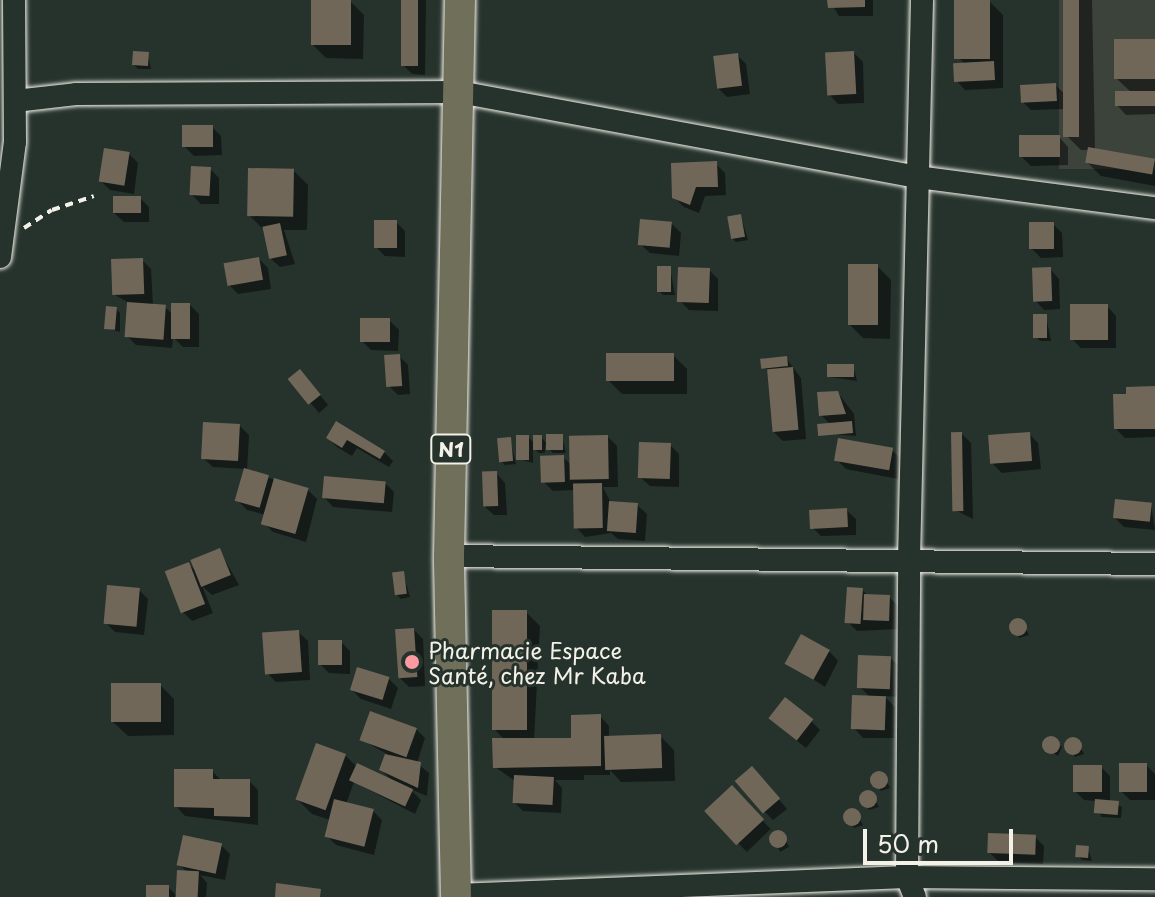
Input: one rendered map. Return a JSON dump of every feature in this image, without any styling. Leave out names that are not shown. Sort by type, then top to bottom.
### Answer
[{"type":"highway","name":"N1","points":[[456,896],[449,556],[460,0]]},
{"type":"street","points":[[3,249],[15,101],[14,0]]},
{"type":"street","points":[[911,887],[909,560],[922,0]]},
{"type":"street","points":[[15,101],[76,94],[459,92],[918,177],[1155,208]]},
{"type":"street","points":[[449,556],[1155,564]]},
{"type":"street","points":[[456,896],[1155,879]]},
{"type":"path","points":[[3,249],[52,210],[94,196]]},
{"type":"shaded area","points":[[1059,0],[1155,0],[1155,169],[1059,169]]},
{"type":"building","points":[[311,0],[351,0],[351,45],[311,45]]},
{"type":"building","points":[[401,0],[418,0],[418,66],[401,66]]},
{"type":"building","points":[[827,0],[865,0],[865,7],[828,8]]},
{"type":"building","points":[[954,0],[990,0],[990,59],[954,59]]},
{"type":"building","points":[[1063,0],[1079,0],[1079,137],[1063,137]]},
{"type":"building","points":[[1114,39],[1155,39],[1155,79],[1114,79]]},
{"type":"building","points":[[133,51],[149,52],[148,66],[132,65]]},
{"type":"building","points":[[854,51],[856,94],[827,95],[825,53]]},
{"type":"building","points":[[738,53],[742,86],[717,89],[713,56]]},
{"type":"building","points":[[994,61],[995,80],[954,82],[953,63]]},
{"type":"building","points":[[1056,83],[1057,101],[1021,103],[1020,85]]},
{"type":"building","points":[[1115,91],[1155,91],[1155,106],[1115,106]]},
{"type":"building","points":[[182,125],[213,125],[213,147],[182,147]]},
{"type":"building","points":[[1019,135],[1060,135],[1060,157],[1019,157]]},
{"type":"building","points":[[1088,147],[1155,159],[1152,175],[1085,163]]},
{"type":"building","points":[[104,148],[130,152],[124,186],[99,182]]},
{"type":"building","points":[[717,161],[718,187],[696,187],[690,205],[672,198],[671,163]]},
{"type":"building","points":[[191,166],[211,167],[209,196],[189,195]]},
{"type":"building","points":[[248,168],[294,169],[293,217],[247,216]]},
{"type":"building","points":[[113,196],[141,196],[141,213],[113,213]]},
{"type":"building","points":[[741,214],[745,237],[731,239],[727,216]]},
{"type":"building","points":[[640,219],[672,222],[670,248],[638,245]]},
{"type":"building","points":[[374,220],[397,220],[397,248],[374,248]]},
{"type":"building","points":[[1029,222],[1054,222],[1054,249],[1029,249]]},
{"type":"building","points":[[280,223],[287,255],[269,259],[262,227]]},
{"type":"building","points":[[259,257],[263,280],[228,286],[224,263]]},
{"type":"building","points":[[143,258],[144,294],[112,295],[111,259]]},
{"type":"building","points":[[848,264],[878,264],[878,325],[848,325]]},
{"type":"building","points":[[657,266],[671,266],[671,292],[657,292]]},
{"type":"building","points":[[678,267],[710,268],[709,303],[677,302]]},
{"type":"building","points":[[1051,267],[1052,301],[1033,302],[1032,268]]},
{"type":"building","points":[[127,302],[166,305],[163,340],[125,337]]},
{"type":"building","points":[[171,303],[190,303],[190,339],[171,339]]},
{"type":"building","points":[[1070,304],[1108,304],[1108,340],[1070,340]]},
{"type":"building","points":[[106,306],[117,307],[115,330],[104,329]]},
{"type":"building","points":[[1033,314],[1047,314],[1047,338],[1033,338]]},
{"type":"building","points":[[360,318],[390,318],[390,342],[360,342]]},
{"type":"building","points":[[606,353],[674,353],[674,381],[606,381]]},
{"type":"building","points":[[400,354],[402,386],[386,387],[384,355]]},
{"type":"building","points":[[787,356],[788,366],[761,369],[760,359]]},
{"type":"building","points":[[827,364],[854,364],[854,377],[827,377]]},
{"type":"building","points":[[793,367],[798,430],[773,432],[767,369]]},
{"type":"building","points":[[300,369],[321,395],[308,405],[288,379]]},
{"type":"building","points":[[1155,386],[1155,429],[1114,429],[1113,394],[1126,394],[1126,387]]},
{"type":"building","points":[[838,391],[846,414],[819,416],[817,392]]},
{"type":"building","points":[[336,421],[385,451],[380,459],[347,440],[342,448],[326,438]]},
{"type":"building","points":[[852,421],[853,433],[818,436],[817,424]]},
{"type":"building","points":[[203,422],[240,424],[238,461],[201,459]]},
{"type":"building","points":[[951,432],[962,432],[963,511],[952,511]]},
{"type":"building","points":[[1030,432],[1032,461],[990,464],[988,435]]},
{"type":"building","points":[[546,434],[563,434],[563,450],[546,450]]},
{"type":"building","points":[[516,435],[529,435],[529,460],[516,460]]},
{"type":"building","points":[[533,435],[542,435],[542,450],[533,450]]},
{"type":"building","points":[[608,435],[609,479],[570,480],[569,436]]},
{"type":"building","points":[[511,437],[513,461],[499,462],[497,438]]},
{"type":"building","points":[[838,438],[893,448],[889,470],[834,461]]},
{"type":"building","points":[[639,442],[671,443],[670,479],[638,478]]},
{"type":"building","points":[[564,455],[565,482],[541,483],[540,456]]},
{"type":"building","points":[[244,468],[269,475],[260,508],[235,501]]},
{"type":"building","points":[[497,471],[498,506],[483,507],[482,472]]},
{"type":"building","points":[[324,476],[386,481],[384,503],[322,498]]},
{"type":"building","points":[[274,478],[309,488],[295,534],[261,524]]},
{"type":"building","points":[[602,483],[603,528],[574,528],[573,484]]},
{"type":"building","points":[[1115,499],[1152,503],[1150,522],[1113,518]]},
{"type":"building","points":[[609,501],[638,503],[636,533],[607,531]]},
{"type":"building","points":[[847,508],[848,527],[810,529],[809,510]]},
{"type":"building","points":[[220,548],[231,575],[201,587],[190,560]]},
{"type":"building","points":[[189,562],[205,604],[181,613],[165,571]]},
{"type":"building","points":[[404,571],[407,594],[395,595],[392,572]]},
{"type":"building","points":[[107,585],[140,588],[136,627],[104,624]]},
{"type":"building","points":[[847,587],[863,588],[860,624],[844,623]]},
{"type":"building","points":[[864,594],[890,595],[889,621],[863,620]]},
{"type":"building","points":[[492,610],[527,610],[527,730],[492,730]]},
{"type":"building","points":[[1018,618],[1027,627],[1018,636],[1009,627]]},
{"type":"building","points":[[414,628],[417,677],[398,678],[395,629]]},
{"type":"building","points":[[299,630],[302,672],[265,674],[262,633]]},
{"type":"building","points":[[801,634],[830,650],[813,680],[785,664]]},
{"type":"building","points":[[318,640],[342,640],[342,665],[318,665]]},
{"type":"building","points":[[858,655],[891,656],[890,689],[857,688]]},
{"type":"building","points":[[357,667],[390,677],[382,700],[350,690]]},
{"type":"building","points":[[111,683],[161,683],[161,722],[111,722]]},
{"type":"building","points":[[852,695],[886,696],[885,730],[851,729]]},
{"type":"building","points":[[785,697],[813,719],[797,740],[768,718]]},
{"type":"building","points":[[370,711],[417,728],[406,757],[359,740]]},
{"type":"building","points":[[601,714],[601,766],[493,768],[492,738],[571,738],[571,715]]},
{"type":"building","points":[[661,734],[662,768],[605,770],[604,736]]},
{"type":"building","points":[[1051,736],[1060,745],[1051,754],[1042,745]]},
{"type":"building","points":[[1073,737],[1082,746],[1073,755],[1064,746]]},
{"type":"building","points":[[316,743],[346,754],[326,810],[295,799]]},
{"type":"building","points":[[385,754],[421,762],[418,788],[379,770]]},
{"type":"building","points":[[357,763],[413,789],[405,806],[349,780]]},
{"type":"building","points":[[1119,763],[1147,763],[1147,792],[1119,792]]},
{"type":"building","points":[[1073,765],[1102,765],[1102,792],[1073,792]]},
{"type":"building","points":[[752,766],[780,798],[763,814],[735,781]]},
{"type":"building","points":[[174,769],[213,769],[213,779],[250,779],[250,817],[214,816],[214,808],[174,807]]},
{"type":"building","points":[[879,771],[888,780],[879,789],[870,780]]},
{"type":"building","points":[[514,775],[554,777],[552,805],[513,803]]},
{"type":"building","points":[[732,785],[764,819],[736,845],[704,811]]},
{"type":"building","points":[[868,790],[877,799],[868,808],[859,799]]},
{"type":"building","points":[[334,799],[374,809],[364,847],[325,837]]},
{"type":"building","points":[[1095,799],[1119,801],[1118,815],[1094,813]]},
{"type":"building","points":[[852,808],[861,817],[852,826],[843,817]]},
{"type":"building","points":[[778,830],[787,839],[778,848],[769,839]]},
{"type":"building","points":[[988,833],[1036,835],[1035,855],[987,853]]},
{"type":"building","points":[[183,835],[222,843],[216,874],[177,865]]},
{"type":"building","points":[[1076,845],[1089,846],[1088,858],[1075,857]]},
{"type":"building","points":[[177,870],[199,871],[198,897],[176,897]]},
{"type":"building","points":[[276,883],[321,889],[320,897],[275,897]]},
{"type":"building","points":[[146,885],[169,885],[169,897],[146,897]]},
{"type":"place","name":"Pharmacie Espace Santé, chez Mr Kaba","points":[[412,662]]}]
